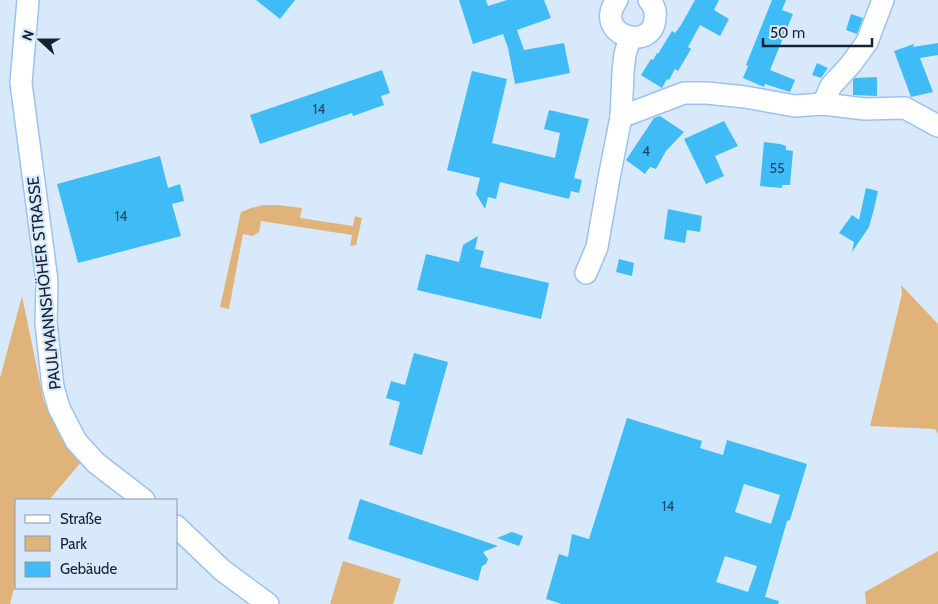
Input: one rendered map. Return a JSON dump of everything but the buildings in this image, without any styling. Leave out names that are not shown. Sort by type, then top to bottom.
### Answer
[{"type":"street","name":"PAULMANNSHÖHER STRASSE","points":[[28,0],[21,83],[47,281],[46,323],[53,387],[59,408],[76,441],[96,463],[143,499]]},
{"type":"street","points":[[823,104],[831,86],[851,64],[867,42],[883,0]]},
{"type":"street","points":[[613,2],[610,16],[613,26],[620,34],[630,38],[643,36],[652,28],[656,15],[654,2]]},
{"type":"street","points":[[586,273],[597,247],[621,117],[625,54],[630,38]]},
{"type":"street","points":[[621,117],[684,93],[707,93],[746,97],[795,106],[823,104],[865,109],[905,108],[938,126]]},
{"type":"street","points":[[178,528],[222,570],[268,604]]},
{"type":"green space","points":[[264,205],[302,208],[300,218],[353,226],[355,216],[362,218],[356,245],[350,246],[352,235],[261,221],[259,232],[253,236],[243,234],[229,309],[220,307],[241,212]]},
{"type":"green space","points":[[901,285],[938,324],[938,434],[935,429],[870,426],[902,294]]},
{"type":"green space","points":[[22,296],[44,402],[82,461],[50,499],[15,499],[15,585],[10,604],[0,604],[0,378]]},
{"type":"green space","points":[[938,551],[938,604],[866,604],[865,592]]},
{"type":"green space","points":[[343,561],[401,579],[393,604],[330,604]]}]
